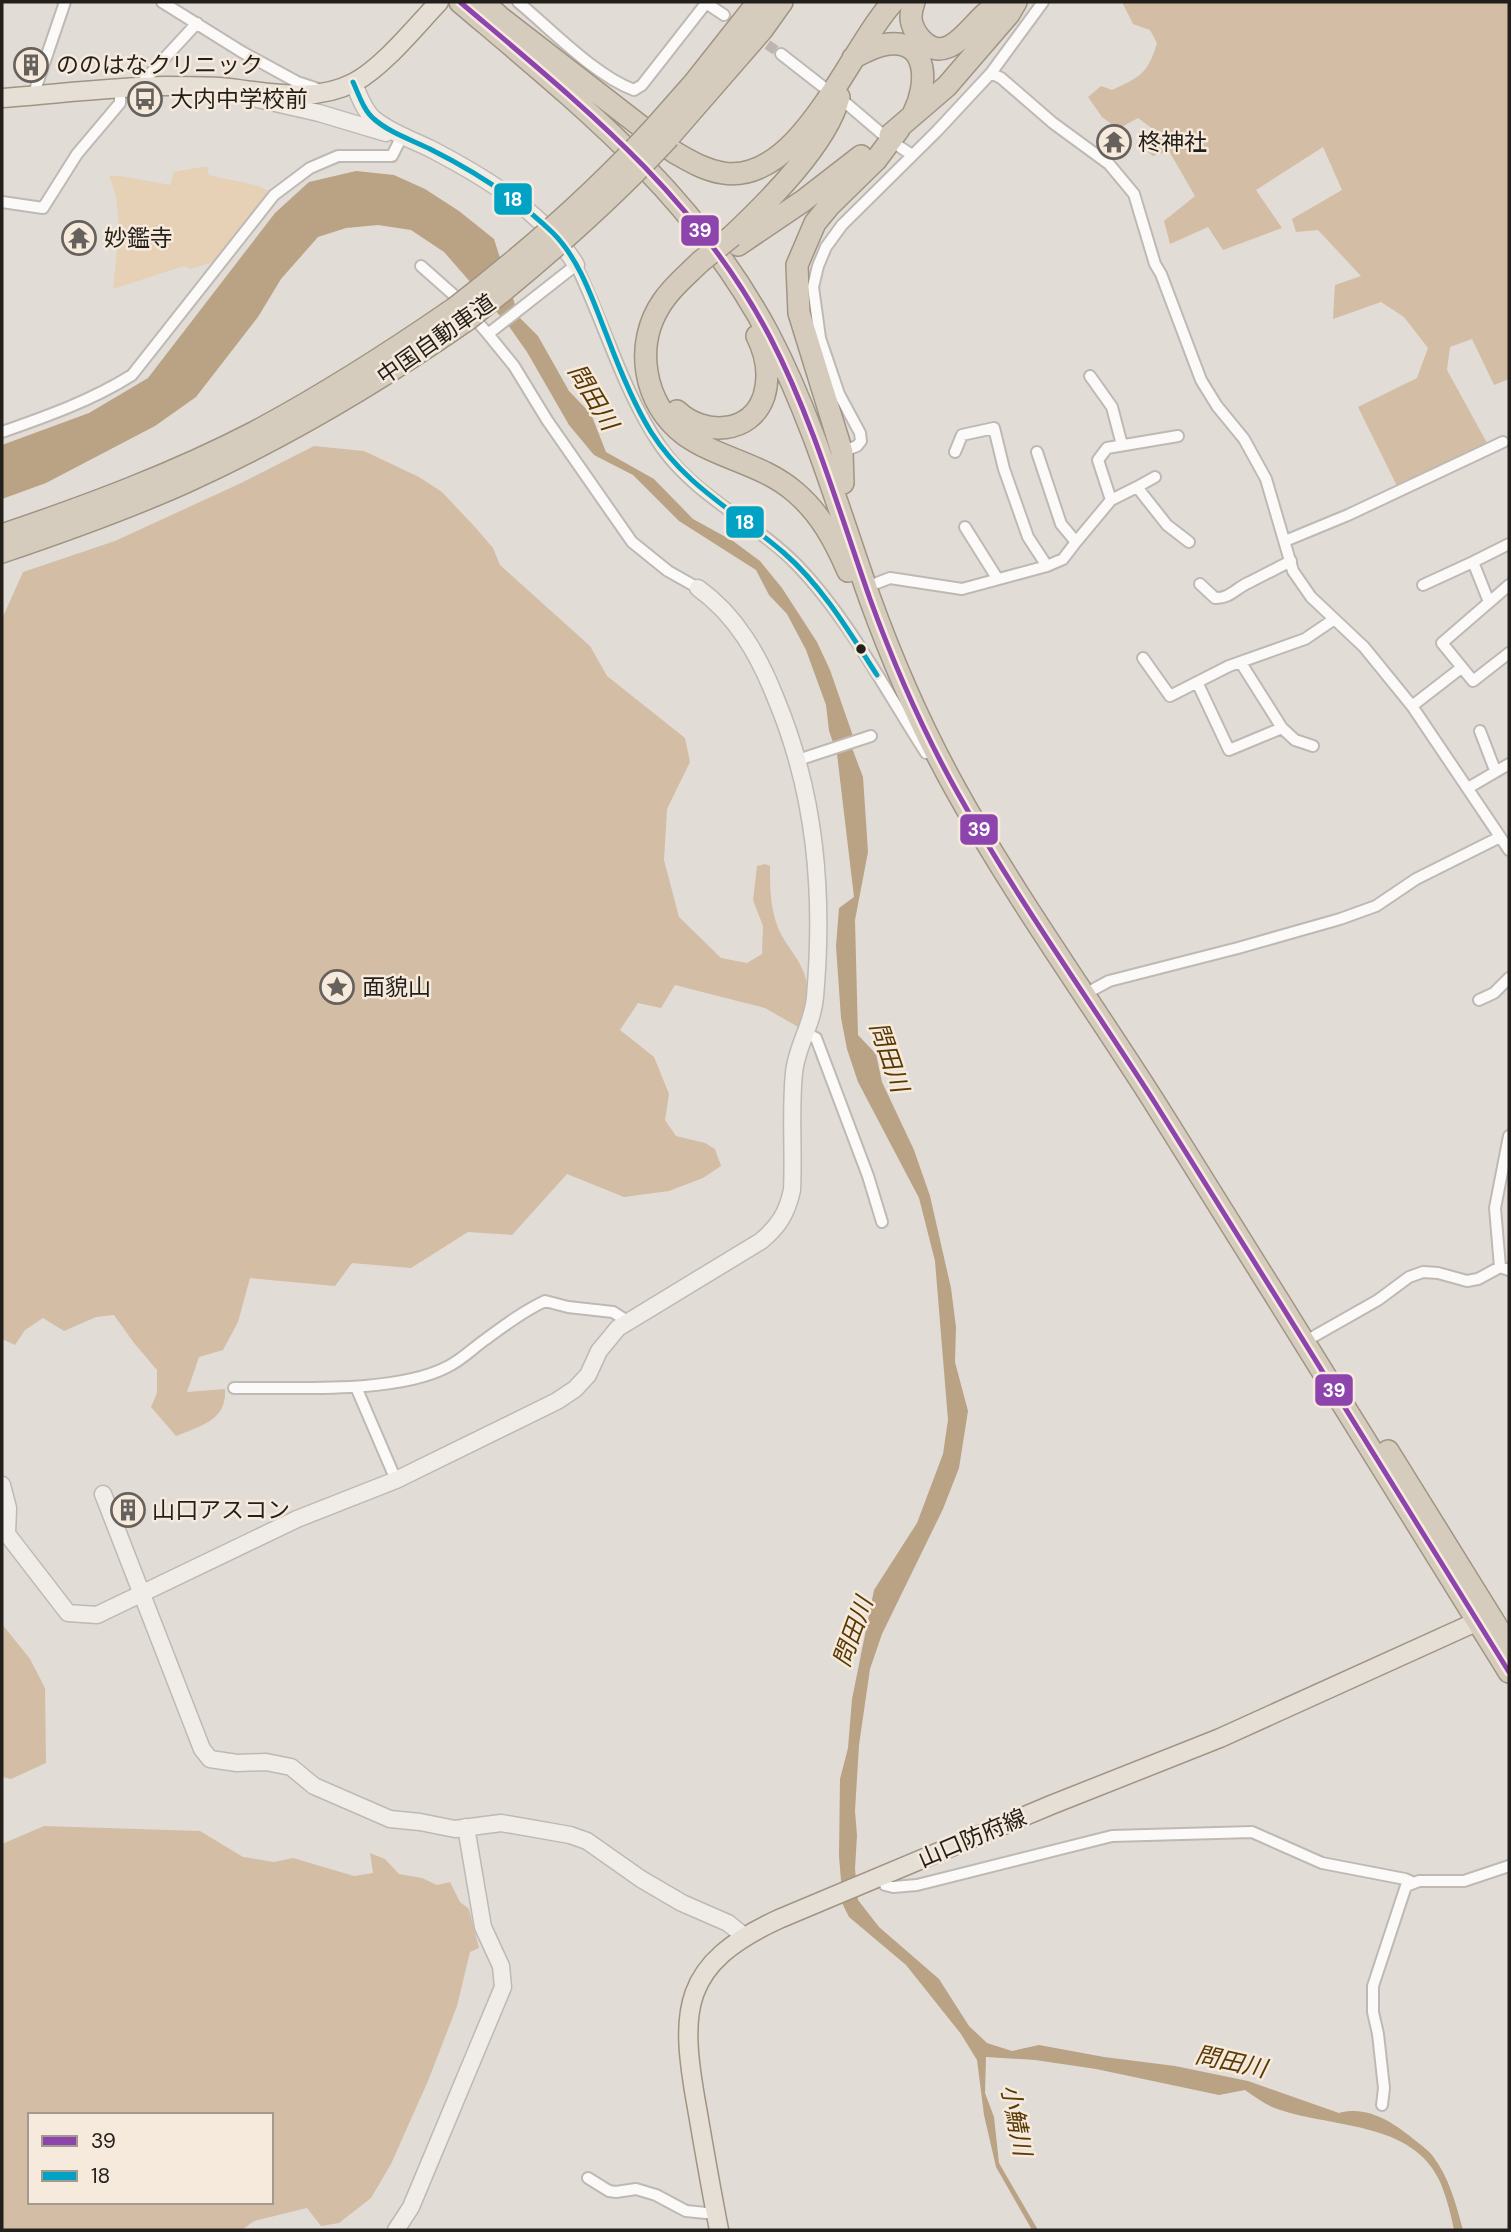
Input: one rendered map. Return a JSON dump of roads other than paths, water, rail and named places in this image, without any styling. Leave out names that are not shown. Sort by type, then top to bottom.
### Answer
[{"type":"highway","points":[[460,2],[636,157],[690,216],[737,283],[768,334],[801,405],[873,606],[910,699]]},
{"type":"highway","name":"中国自動車道","points":[[2,535],[167,473],[253,433],[461,314],[530,270],[590,218],[663,131],[694,83],[758,2]]},
{"type":"highway","name":"中国自動車道","points":[[663,131],[715,88],[782,2]]},
{"type":"highway","points":[[490,8],[674,152],[701,168],[725,174],[746,173],[769,164],[788,150],[803,132],[877,19],[893,2]]},
{"type":"highway","points":[[914,2],[910,16],[912,28],[924,42],[937,47],[948,47],[958,43],[984,15],[1002,2]]},
{"type":"highway","points":[[1016,2],[1009,14],[947,86],[898,132],[735,241],[674,287],[654,318],[648,335],[646,374],[652,392],[665,415],[685,435],[774,477],[812,507],[828,531],[882,649],[951,781],[1007,874],[1091,991]]},
{"type":"highway","points":[[490,8],[625,128],[670,173],[710,222],[749,276],[788,344],[838,453]]},
{"type":"highway","points":[[735,241],[820,136],[836,106],[849,63],[871,49],[891,43],[910,48],[919,59],[925,76],[923,93],[876,160],[829,206],[816,223],[797,265],[799,313],[838,453],[843,482],[877,583],[920,690],[990,824],[1091,991],[1484,1618],[1509,1672]]},
{"type":"highway","points":[[703,266],[667,314],[655,353],[656,370],[670,403],[686,419],[703,428],[721,429],[734,426],[751,416],[763,399],[767,381],[765,358],[746,315],[737,283]]},
{"type":"highway","name":"中国自動車道","points":[[2,552],[109,514],[185,483],[260,447],[334,407],[410,360],[461,314]]},
{"type":"highway","points":[[1484,1618],[1509,1646]]},
{"type":"main road","points":[[2,98],[129,88],[219,87],[297,97],[326,91],[353,82],[370,72],[439,2]]},
{"type":"main road","name":"山口防府線","points":[[717,2222],[690,2071],[687,2029],[689,2010],[702,1978],[719,1956],[744,1936],[881,1876],[1220,1738],[1484,1618]]},
{"type":"street","points":[[33,96],[65,2]]},
{"type":"street","points":[[162,2],[272,69],[309,87],[326,91]]},
{"type":"street","points":[[517,2],[598,69],[622,86],[634,90],[642,85],[707,3],[724,15]]},
{"type":"street","points":[[838,453],[857,446],[861,441],[860,433],[839,394],[820,338],[813,287],[826,247],[842,225],[991,73],[1043,2]]},
{"type":"street","points":[[2,202],[43,208],[77,154],[120,103],[129,88],[197,23]]},
{"type":"street","points":[[780,54],[822,86]]},
{"type":"street","points":[[251,91],[276,84],[278,79],[272,69]]},
{"type":"street","points":[[991,73],[1001,78],[1053,123],[1109,164],[1134,194],[1155,264],[1202,380],[1217,406],[1244,439],[1266,479],[1293,571],[1311,597],[1364,647],[1412,706],[1509,850]]},
{"type":"street","points":[[353,82],[373,118],[402,136],[455,162],[513,200],[565,246],[597,308],[634,400],[661,447],[697,486],[768,539],[807,576],[866,659],[1007,874]]},
{"type":"street","points":[[219,87],[402,136]]},
{"type":"street","points":[[846,104],[898,132],[912,155]]},
{"type":"street","points":[[2,432],[59,411],[132,375],[274,195],[310,168],[338,156],[392,156],[402,136]]},
{"type":"street","points":[[491,331],[576,265]]},
{"type":"street","points":[[2,1485],[8,1508],[7,1534],[68,1614],[97,1615],[297,1519],[396,1480],[557,1401],[575,1389],[588,1375],[609,1336],[627,1321],[761,1241],[788,1210],[792,1191],[794,1072],[815,999],[820,900],[813,826],[800,759],[786,722],[757,656],[727,614],[698,588],[668,571],[632,542],[547,420],[491,331],[421,266]]},
{"type":"street","points":[[1090,376],[1112,407],[1122,445]]},
{"type":"street","points":[[955,452],[962,435],[994,428],[1004,469],[1028,537],[1047,566]]},
{"type":"street","points":[[1111,500],[1098,460],[1107,448],[1178,436]]},
{"type":"street","points":[[1285,541],[1348,515],[1503,442]]},
{"type":"street","points":[[1037,452],[1061,524],[1076,542]]},
{"type":"street","points":[[877,583],[890,578],[962,589],[1047,566],[1063,559],[1111,500],[1155,477]]},
{"type":"street","points":[[1137,488],[1167,525],[1189,542]]},
{"type":"street","points":[[965,527],[997,578]]},
{"type":"street","points":[[1423,585],[1509,544]]},
{"type":"street","points":[[1200,583],[1215,598],[1223,598],[1291,561]]},
{"type":"street","points":[[1473,562],[1489,602]]},
{"type":"street","points":[[1509,585],[1442,643],[1474,681],[1509,653]]},
{"type":"street","points":[[1143,658],[1170,696],[1241,663],[1305,639],[1333,620]]},
{"type":"street","points":[[1241,663],[1282,728],[1295,740],[1313,746]]},
{"type":"street","points":[[1412,706],[1461,668]]},
{"type":"street","points":[[1197,682],[1229,750],[1282,728]]},
{"type":"street","points":[[1480,731],[1495,770]]},
{"type":"street","points":[[800,759],[868,737]]},
{"type":"street","points":[[1468,788],[1509,764]]},
{"type":"street","points":[[1091,991],[1109,981],[1251,944],[1376,906],[1416,879],[1500,837]]},
{"type":"street","points":[[1479,1000],[1494,993],[1509,978]]},
{"type":"street","points":[[807,1034],[816,1038],[868,1176],[882,1222]]},
{"type":"street","points":[[1309,1339],[1378,1300],[1409,1277],[1423,1272],[1467,1280],[1478,1279],[1504,1268],[1495,1208],[1509,1136]]},
{"type":"street","points":[[234,1388],[356,1387],[419,1378],[446,1368],[529,1309],[545,1301],[568,1307],[613,1312],[627,1321]]},
{"type":"street","points":[[356,1387],[396,1480]]},
{"type":"street","points":[[103,1494],[202,1749],[210,1759],[237,1763],[267,1762],[291,1767],[314,1786],[390,1819],[444,1828],[501,1823],[570,1835],[587,1841],[641,1879],[728,1923],[744,1936]]},
{"type":"street","points":[[396,2230],[411,2207],[503,1987],[501,1966],[484,1927],[466,1827]]},
{"type":"street","points":[[881,1876],[885,1885],[917,1885],[1112,1836],[1252,1832],[1322,1863],[1412,1882],[1464,1881],[1509,1866]]},
{"type":"street","points":[[1382,2105],[1384,2088],[1373,2012],[1373,1986],[1404,1890],[1412,1882]]},
{"type":"street","points":[[588,2178],[609,2191],[636,2189],[656,2195],[686,2211],[717,2222]]},
{"type":"tunnel","points":[[755,36],[781,54]]},
{"type":"place","name":"ののはなクリニック","points":[[31,65]]},
{"type":"place","name":"大内中学校前","points":[[145,99]]},
{"type":"place","name":"柊神社","points":[[1114,142]]},
{"type":"place","name":"妙鑑寺","points":[[79,238]]},
{"type":"place","name":"面貌山","points":[[337,987]]},
{"type":"place","name":"山口アスコン","points":[[128,1510]]},
{"type":"water label","name":"問田川","points":[[593,397]]},
{"type":"water label","name":"問田川","points":[[889,1057]]},
{"type":"water label","name":"問田川","points":[[853,1632]]},
{"type":"water label","name":"問田川","points":[[1231,2062]]},
{"type":"water label","name":"小鯖川","points":[[1016,2120]]}]
